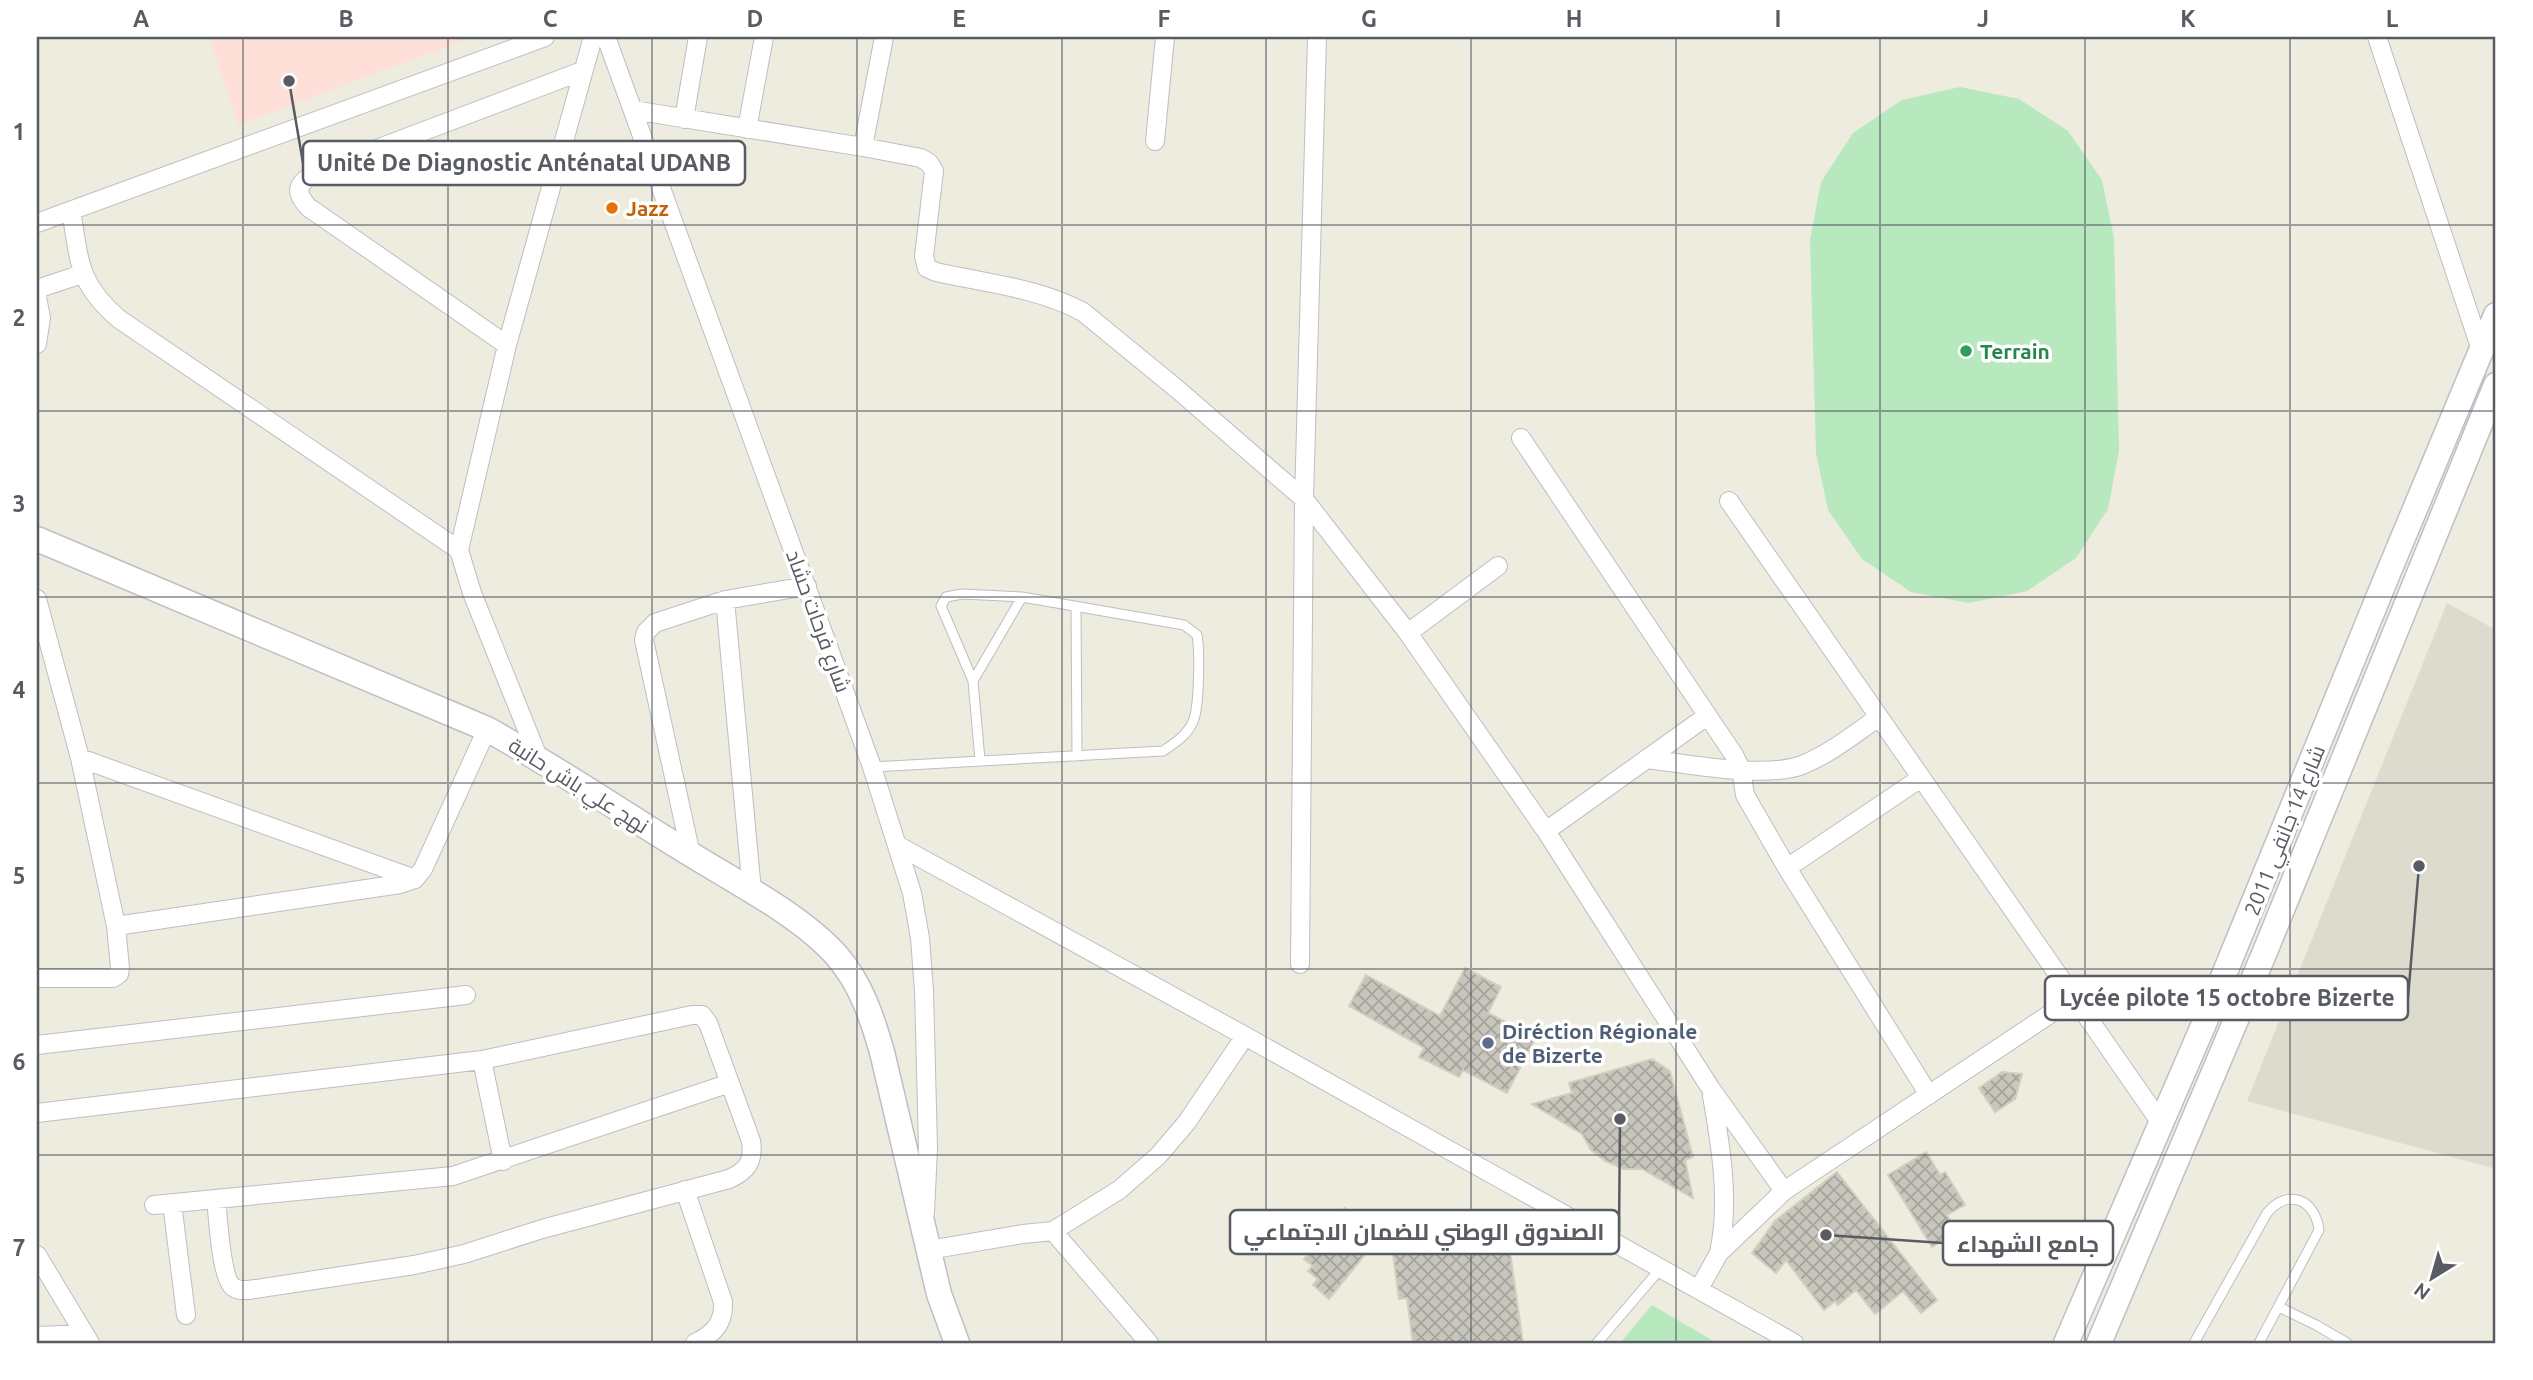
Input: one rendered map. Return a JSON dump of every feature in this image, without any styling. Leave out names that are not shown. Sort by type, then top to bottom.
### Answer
[{"type":"main road","name":"شارع 14 جانفي 2011","points":[[2066,1343],[2214,1001],[2496,315]]},
{"type":"main road","name":"شارع 14 جانفي 2011","points":[[2099,1343],[2489,420],[2496,385]]},
{"type":"main road","name":"نهج علي باش حانبة","points":[[37,539],[487,729],[538,757],[752,891],[814,934],[856,981],[870,1013],[882,1052],[939,1294],[957,1343]]},
{"type":"street","points":[[37,223],[545,37]]},
{"type":"street","points":[[538,757],[477,606],[459,550],[507,345],[593,37]]},
{"type":"street","name":"شارع فرحات حشاد","points":[[606,37],[872,767],[912,893],[924,991],[928,1148],[926,1239]]},
{"type":"street","points":[[684,119],[698,37]]},
{"type":"street","points":[[747,129],[764,37]]},
{"type":"street","points":[[863,146],[884,37]]},
{"type":"street","points":[[1155,141],[1165,37]]},
{"type":"street","points":[[1300,964],[1304,499],[1317,37]]},
{"type":"street","points":[[2377,37],[2481,351]]},
{"type":"street","points":[[507,345],[308,207],[300,197],[299,189],[303,181],[316,172],[582,71]]},
{"type":"street","points":[[633,110],[863,146],[921,158],[929,163],[934,172],[924,256],[926,268],[1043,295],[1065,302],[1083,312],[1304,499],[1408,634],[1546,831],[1711,1089],[1784,1191]]},
{"type":"street","points":[[71,211],[82,274],[100,303],[118,319],[459,550]]},
{"type":"street","points":[[37,289],[82,274]]},
{"type":"street","points":[[37,297],[41,318],[37,344]]},
{"type":"street","points":[[2460,400],[2489,420]]},
{"type":"street","points":[[1521,438],[1734,755],[1741,769],[1745,795],[1787,868],[1929,1095]]},
{"type":"street","points":[[1729,501],[2161,1123]]},
{"type":"street","points":[[1408,634],[1498,566]]},
{"type":"street","points":[[691,855],[644,640],[646,632],[655,623],[725,600],[807,586]]},
{"type":"street","points":[[37,599],[80,758],[116,926],[121,968],[119,974],[113,978],[37,978]]},
{"type":"street","points":[[725,600],[752,891]]},
{"type":"street","points":[[1546,831],[1707,716]]},
{"type":"street","points":[[1646,759],[1774,771],[1799,766],[1829,752],[1879,717]]},
{"type":"street","points":[[116,926],[401,884],[415,879],[423,869],[487,729]]},
{"type":"street","points":[[80,758],[415,879]]},
{"type":"street","points":[[1787,868],[1921,778]]},
{"type":"street","points":[[897,845],[1794,1343]]},
{"type":"street","points":[[37,1045],[466,995]]},
{"type":"street","points":[[1699,1289],[1719,1253],[1784,1191],[2074,998]]},
{"type":"street","points":[[37,1113],[482,1060],[702,1015],[708,1023],[753,1152],[750,1164],[743,1172],[729,1179],[555,1225],[464,1254],[414,1265],[249,1290],[237,1290],[230,1285],[216,1199]]},
{"type":"street","points":[[926,1239],[1053,1231],[1119,1190],[1158,1156],[1187,1122],[1245,1036]]},
{"type":"street","points":[[482,1060],[503,1161]]},
{"type":"street","points":[[153,1205],[453,1176],[730,1083]]},
{"type":"street","points":[[1711,1089],[1721,1145],[1724,1215],[1719,1253]]},
{"type":"street","points":[[685,1190],[723,1302],[722,1321],[715,1330],[695,1343]]},
{"type":"street","points":[[172,1203],[186,1315]]},
{"type":"street","points":[[1053,1231],[1149,1343]]},
{"type":"street","points":[[37,1255],[87,1339]]},
{"type":"street","points":[[37,1336],[87,1339]]},
{"type":"lane","points":[[872,767],[1163,751],[1180,740],[1194,720],[1200,653],[1197,635],[1184,625],[1022,597],[962,594],[946,597],[942,606],[974,681],[980,760]]},
{"type":"lane","points":[[974,681],[1022,597]]},
{"type":"lane","points":[[1076,607],[1077,756]]},
{"type":"lane","points":[[2194,1343],[2267,1213],[2273,1205],[2294,1199],[2313,1210],[2319,1230],[2259,1343]]},
{"type":"lane","points":[[1597,1343],[1661,1268]]},
{"type":"lane","points":[[2279,1307],[2347,1343]]},
{"type":"shaded area","points":[[209,37],[473,37],[238,125]]},
{"type":"shaded area","points":[[2447,603],[2496,630],[2496,1169],[2247,1101]]},
{"type":"green space","points":[[1960,87],[2019,99],[2068,131],[2102,180],[2114,238],[2119,451],[2108,509],[2076,558],[2027,591],[1969,603],[1911,592],[1862,559],[1828,510],[1816,453],[1810,240],[1821,182],[1853,133],[1902,100]]},
{"type":"green space","points":[[1652,1305],[1717,1343],[1620,1343]]},
{"type":"building","points":[[1465,968],[1501,987],[1488,1013],[1536,1037],[1507,1093],[1463,1070],[1459,1077],[1419,1057],[1424,1048],[1349,1006],[1366,975],[1440,1016]]},
{"type":"building","points":[[1652,1059],[1670,1071],[1693,1157],[1685,1160],[1693,1198],[1642,1169],[1624,1169],[1605,1161],[1591,1150],[1582,1134],[1532,1104],[1572,1093],[1569,1083]]},
{"type":"building","points":[[2002,1072],[2022,1074],[2015,1099],[1995,1112],[1979,1088]]},
{"type":"building","points":[[1926,1152],[1940,1175],[1945,1172],[1965,1205],[1947,1215],[1957,1232],[1932,1247],[1888,1175]]},
{"type":"building","points":[[1837,1172],[1937,1300],[1921,1313],[1903,1291],[1875,1314],[1856,1290],[1838,1305],[1835,1301],[1824,1310],[1786,1260],[1776,1273],[1752,1253],[1775,1221]]},
{"type":"building","points":[[1345,1208],[1380,1236],[1329,1299],[1313,1285],[1318,1279],[1308,1271],[1313,1266],[1304,1259]]},
{"type":"building","points":[[1508,1238],[1523,1343],[1413,1343],[1407,1298],[1399,1299],[1393,1254]]},
{"type":"place","name":"Unité De Diagnostic Anténatal UDANB","points":[[289,81]]},
{"type":"place","name":"Jazz","points":[[612,208]]},
{"type":"place","name":"Terrain","points":[[1966,351]]},
{"type":"place","name":"Lycée pilote 15 octobre Bizerte","points":[[2419,866]]},
{"type":"place","name":"Diréction Régionale de Bizerte","points":[[1488,1043]]},
{"type":"place","name":"الصندوق الوطني للضمان الاجتماعي","points":[[1620,1119]]},
{"type":"place","name":"جامع الشهداء","points":[[1826,1235]]}]
